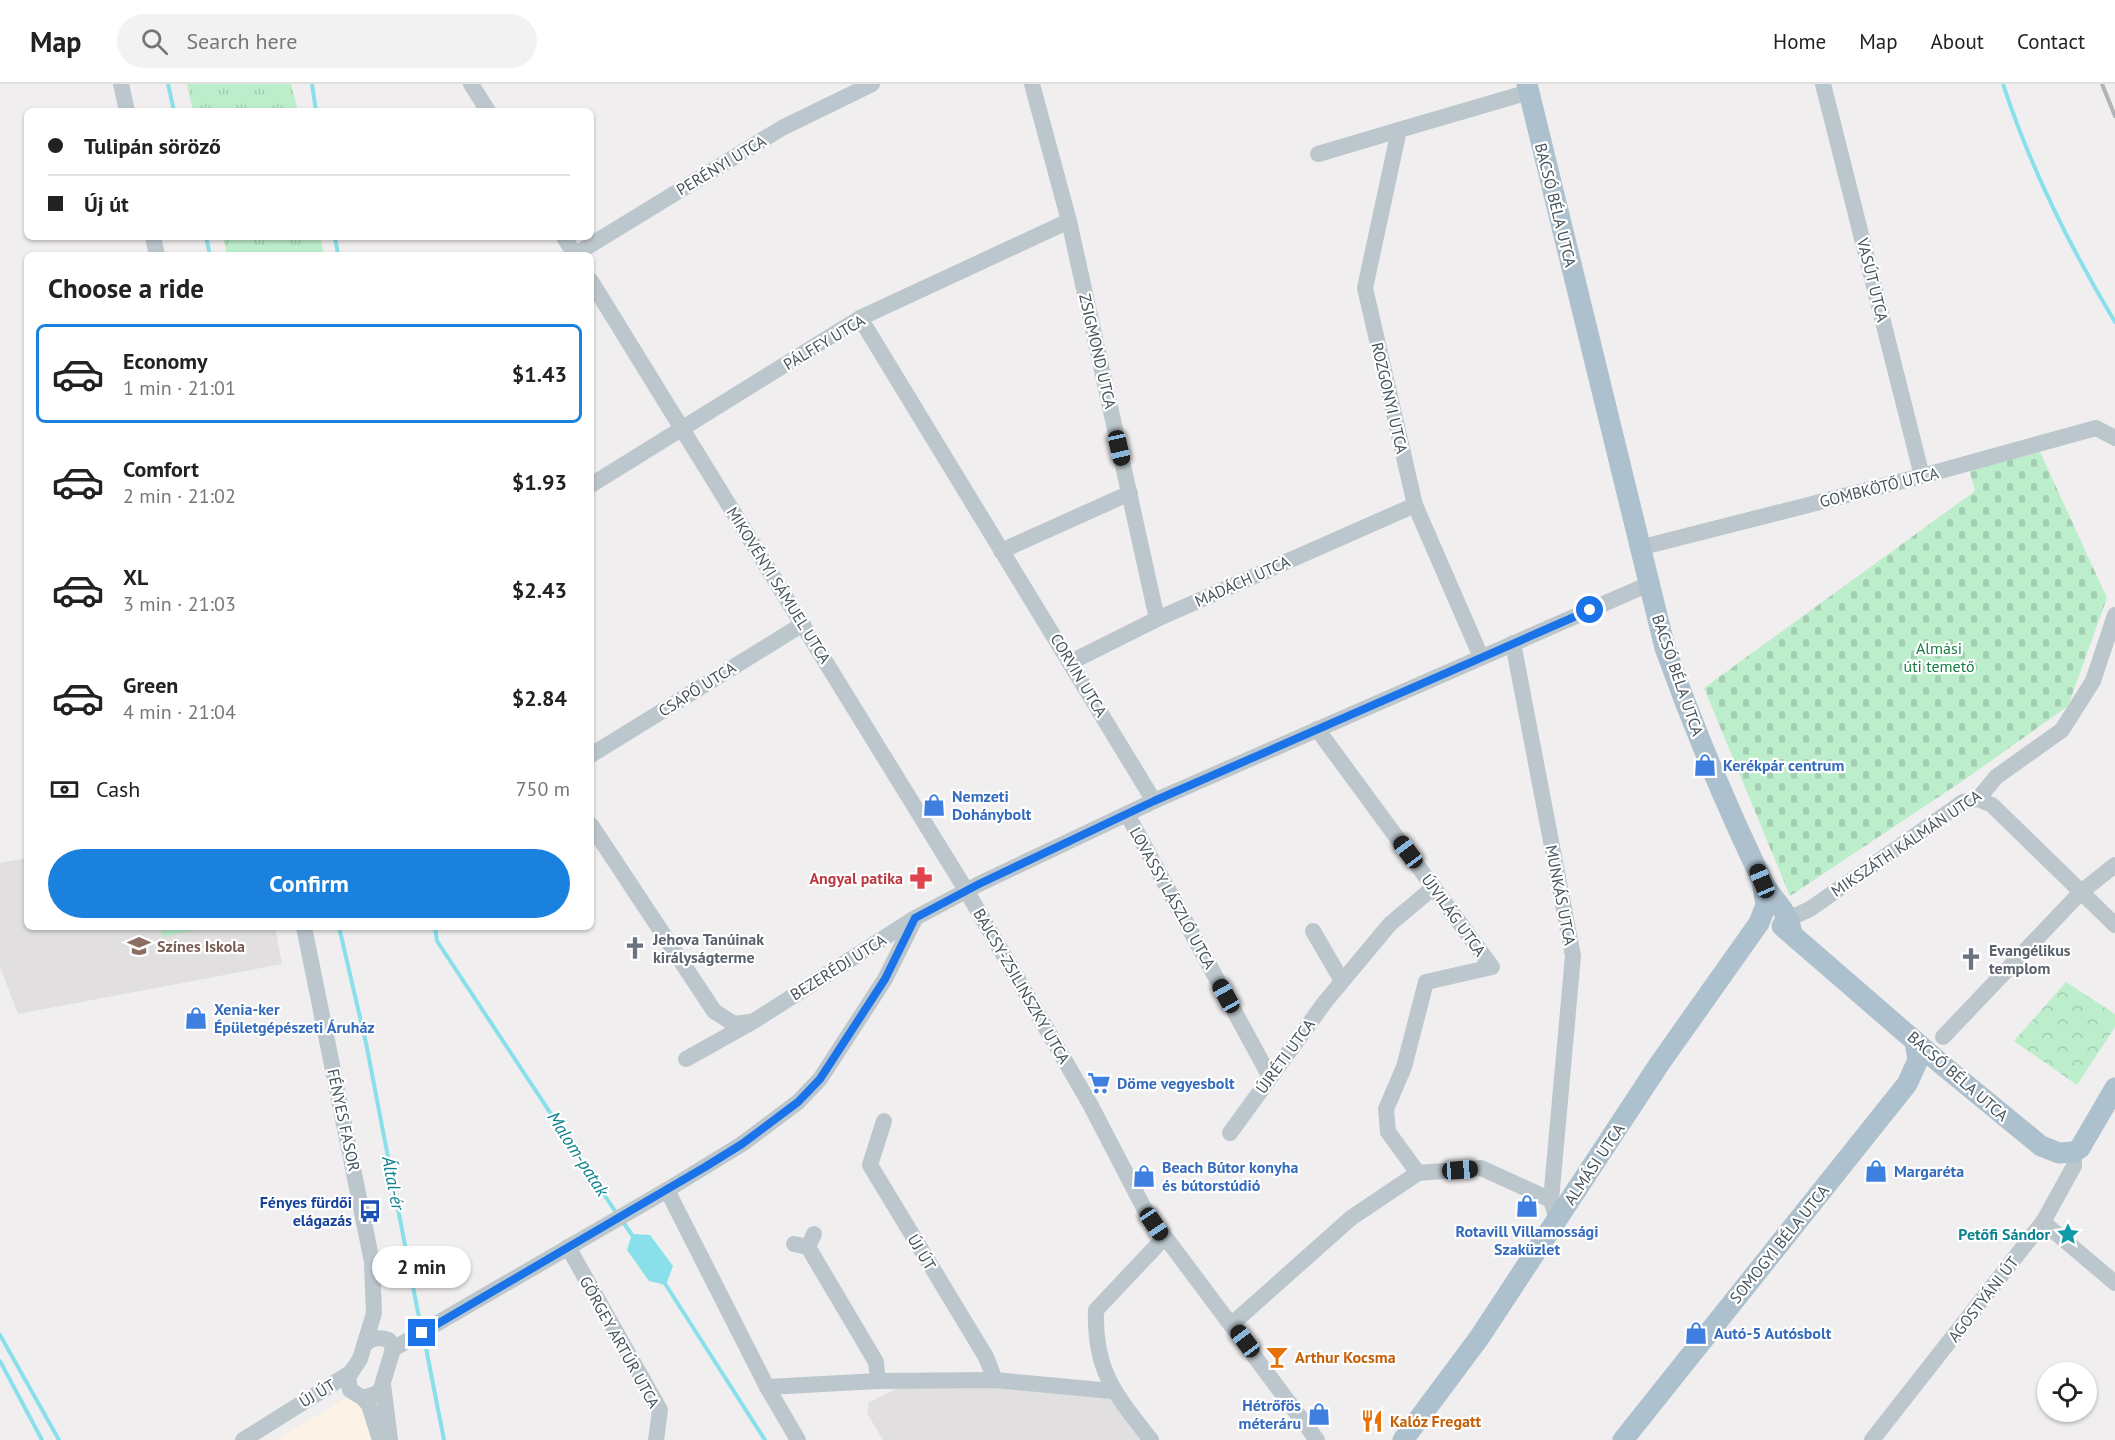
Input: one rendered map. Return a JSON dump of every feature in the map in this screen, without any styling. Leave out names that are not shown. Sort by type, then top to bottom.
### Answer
[{"type":"main road","name":"BACSÓ BÉLA UTCA","points":[[1528,88],[1665,648],[1684,702],[1762,881],[1790,924],[1946,1068],[2041,1146],[2059,1153],[2074,1152]]},
{"type":"main road","name":"ALMÁSI UTCA","points":[[1403,1440],[1479,1338],[1554,1210],[1759,923],[1766,905],[1762,881]]},
{"type":"main road","points":[[1759,923],[1790,924]]},
{"type":"main road","name":"SOMOGYI BÉLA UTCA","points":[[1623,1440],[1907,1084],[1918,1060],[1915,1041]]},
{"type":"main road","points":[[1907,1084],[1922,1072],[1946,1068]]},
{"type":"main road","name":"AGOSTYÁNI ÚT","points":[[2074,1152],[2086,1142],[2115,1088]]},
{"type":"street","points":[[121,84],[126,108]]},
{"type":"street","name":"PERÉNYI UTCA","points":[[579,252],[782,128],[872,84]]},
{"type":"street","name":"ZSIGMOND UTCA","points":[[1032,84],[1069,221],[1156,619]]},
{"type":"street","name":"VASÚT UTCA","points":[[1823,84],[1922,476]]},
{"type":"street","points":[[478,86],[487,108]]},
{"type":"street","points":[[1318,154],[1528,88]]},
{"type":"street","name":"ROZGONYI UTCA","points":[[1399,130],[1365,288],[1415,505],[1481,657]]},
{"type":"street","name":"PÁLFFY UTCA","points":[[594,483],[860,318],[1069,221]]},
{"type":"street","name":"MIKOVÉNYI SÁMUEL UTCA","points":[[594,286],[966,890]]},
{"type":"street","name":"CORVIN UTCA","points":[[860,318],[1154,801]]},
{"type":"street","name":"GOMBKÖTŐ UTCA","points":[[1640,548],[1922,476],[2096,428],[2115,438]]},
{"type":"street","points":[[1001,551],[1130,493]]},
{"type":"street","name":"MADÁCH UTCA","points":[[1071,662],[1156,619],[1415,505]]},
{"type":"street","name":"BEZERÉDJ UTCA","points":[[686,1059],[754,1021],[915,918],[966,890],[1154,801],[1649,584]]},
{"type":"street","name":"MIKSZÁTH KÁLMÁN UTCA","points":[[1790,924],[1797,915],[1810,909],[1964,802],[1978,799],[1996,777],[2062,730],[2074,716],[2093,681],[2115,615]]},
{"type":"street","name":"CSAPÓ UTCA","points":[[594,753],[803,624]]},
{"type":"street","name":"MUNKÁS UTCA","points":[[1513,644],[1573,956],[1554,1210]]},
{"type":"street","name":"ÚJVILÁG UTCA","points":[[1317,729],[1492,967],[1426,982],[1404,1067],[1386,1109],[1388,1132],[1418,1173]]},
{"type":"street","points":[[1978,799],[1992,805],[2115,925]]},
{"type":"street","name":"LOVASSY LÁSZLÓ UTCA","points":[[1127,814],[1270,1077]]},
{"type":"street","points":[[594,830],[714,1011],[734,1024],[754,1021]]},
{"type":"street","points":[[1942,1037],[2081,892],[2115,865]]},
{"type":"street","name":"ÚJRÉTI UTCA","points":[[1230,1133],[1342,981],[1390,924],[1434,887]]},
{"type":"street","name":"BAJCSY-ZSILINSZKY UTCA","points":[[966,890],[1090,1104],[1145,1210],[1317,1440]]},
{"type":"street","points":[[365,1344],[372,1339],[388,1343],[408,1341],[667,1190],[742,1144],[798,1102],[820,1079],[885,979],[915,918]]},
{"type":"street","name":"FÉNYES FASOR","points":[[305,930],[363,1213],[374,1288],[374,1314],[360,1359],[350,1373]]},
{"type":"street","points":[[1313,931],[1342,981]]},
{"type":"street","name":"ÚJ ÚT","points":[[884,1121],[870,1166],[987,1357],[995,1380]]},
{"type":"street","name":"AGOSTYÁNI ÚT","points":[[1872,1440],[2043,1222],[2074,1166],[2074,1152]]},
{"type":"street","points":[[1232,1324],[1351,1218],[1418,1173],[1481,1168],[1554,1210]]},
{"type":"street","points":[[667,1190],[767,1387],[798,1440]]},
{"type":"street","points":[[2043,1222],[2115,1283]]},
{"type":"street","points":[[1151,1440],[1112,1390],[1095,1341],[1096,1310],[1164,1238]]},
{"type":"street","points":[[805,1242],[876,1362],[878,1381]]},
{"type":"street","name":"GÖRGEY ARTÚR UTCA","points":[[568,1247],[660,1410],[656,1440]]},
{"type":"street","name":"FÉNYES FASOR","points":[[374,1314],[388,1343]]},
{"type":"street","points":[[388,1343],[383,1384],[390,1440]]},
{"type":"street","points":[[350,1373],[348,1386],[369,1405],[380,1440]]},
{"type":"street","name":"ÚJ ÚT","points":[[243,1440],[285,1415],[301,1401],[350,1373]]},
{"type":"street","points":[[767,1387],[878,1381],[995,1380],[1112,1390]]},
{"type":"street","points":[[360,1397],[376,1394],[383,1384]]},
{"type":"street","name":"ÚJ ÚT","points":[[285,1415],[305,1410],[337,1395],[360,1397]]},
{"type":"shaded area","name":"Színes Iskola","points":[[24,859],[24,930],[276,930],[282,964],[18,1014],[0,967],[0,863]]},
{"type":"shaded area","points":[[1005,1386],[1109,1395],[1141,1440],[883,1440],[867,1413],[869,1402],[898,1388]]},
{"type":"shaded area","points":[[362,1388],[373,1440],[276,1440]]},
{"type":"green space","points":[[187,84],[291,84],[297,108],[192,108]]},
{"type":"green space","points":[[224,240],[321,240],[323,252],[226,252]]},
{"type":"green space","name":"Almási úti temető","points":[[2040,452],[2107,598],[2068,706],[1967,778],[1790,896],[1704,688],[1975,491],[1969,469]]},
{"type":"green space","points":[[161,930],[197,930],[162,937]]},
{"type":"green space","points":[[2066,982],[2115,1014],[2115,1027],[2077,1085],[2014,1041]]},
{"type":"water","points":[[632,1234],[650,1235],[673,1266],[666,1285],[649,1281],[627,1250]]},
{"type":"waterway","name":"Által-ér","points":[[168,84],[173,108]]},
{"type":"waterway","name":"Malom-patak","points":[[312,84],[316,108]]},
{"type":"waterway","points":[[2003,84],[2038,176],[2052,206],[2115,322]]},
{"type":"waterway","name":"Által-ér","points":[[207,240],[209,252]]},
{"type":"waterway","name":"Malom-patak","points":[[336,240],[338,252]]},
{"type":"waterway","name":"Által-ér","points":[[340,930],[366,1043],[421,1328]]},
{"type":"waterway","name":"Malom-patak","points":[[435,930],[437,941],[617,1214]]},
{"type":"waterway","name":"Malom-patak","points":[[623,1222],[634,1238]]},
{"type":"waterway","name":"Malom-patak","points":[[664,1282],[765,1440]]},
{"type":"waterway","points":[[0,1335],[59,1440]]},
{"type":"waterway","name":"Által-ér","points":[[424,1338],[444,1440]]},
{"type":"waterway","points":[[0,1361],[42,1440]]},
{"type":"railway","points":[[2102,84],[2115,116]]},
{"type":"place","name":"Kerékpár centrum","points":[[1705,765]]},
{"type":"place","name":"Nemzeti Dohánybolt","points":[[934,805]]},
{"type":"place","name":"Angyal patika","points":[[921,878]]},
{"type":"place","name":"Színes Iskola","points":[[139,946]]},
{"type":"place","name":"Jehova Tanúinak királyságterme","points":[[635,948]]},
{"type":"place","name":"Evangélikus templom","points":[[1971,959]]},
{"type":"place","name":"Xenia-ker Épületgépészeti Áruház","points":[[196,1018]]},
{"type":"place","name":"Döme vegyesbolt","points":[[1099,1083]]},
{"type":"place","name":"Margaréta","points":[[1876,1171]]},
{"type":"place","name":"Beach Bútor konyha és bútorstúdió","points":[[1144,1176]]},
{"type":"place","name":"Rotavill Villamossági Szaküzlet","points":[[1527,1206]]},
{"type":"place","name":"Fényes fürdői elágazás","points":[[370,1211]]},
{"type":"place","name":"Petőfi Sándor","points":[[2068,1234]]},
{"type":"place","name":"Autó-5 Autósbolt","points":[[1696,1333]]},
{"type":"place","name":"Arthur Kocsma","points":[[1277,1357]]},
{"type":"place","name":"Hétrőfös méteráru","points":[[1319,1414]]},
{"type":"place","name":"Kalóz Fregatt","points":[[1372,1421]]},
{"type":"route","points":[[422,1333],[623,1213],[705,1167],[742,1144],[798,1102],[820,1079],[885,979],[915,918],[979,884],[1154,801],[1590,610]]}]
